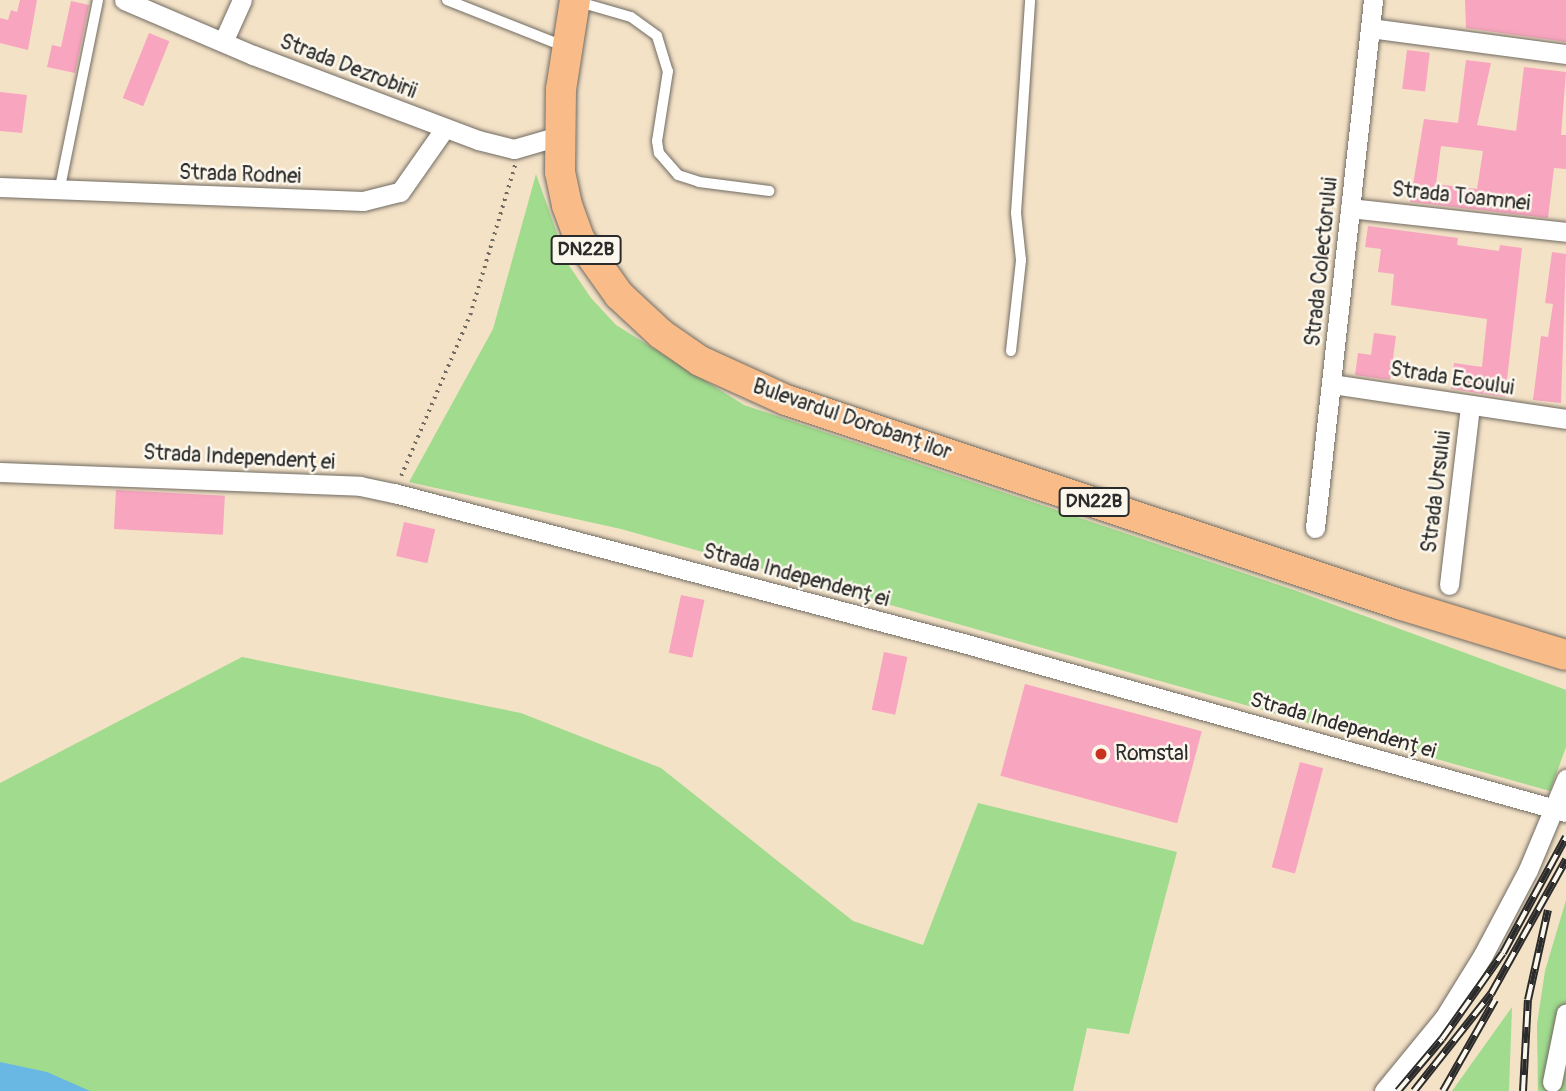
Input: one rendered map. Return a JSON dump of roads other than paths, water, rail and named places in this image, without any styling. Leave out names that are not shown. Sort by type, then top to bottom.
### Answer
[{"type":"main road","name":"Bulevardul Dorobanților","points":[[575,0],[567,47],[559,136],[567,205],[598,270],[636,312],[700,361],[786,400],[1402,605],[1566,655]]},
{"type":"street","name":"Strada Dezrobirii","points":[[124,0],[223,42],[445,128],[514,149],[559,136]]},
{"type":"street","points":[[223,42],[242,0]]},
{"type":"street","name":"Strada Colectorului","points":[[1315,528],[1374,0]]},
{"type":"street","points":[[1370,28],[1566,54]]},
{"type":"street","name":"Strada Rodnei","points":[[0,187],[60,192],[363,201],[400,192],[445,128]]},
{"type":"street","name":"Strada Toamnei","points":[[1350,208],[1566,232]]},
{"type":"street","name":"Strada Ecoului","points":[[1332,384],[1566,419]]},
{"type":"street","name":"Strada Ursului","points":[[1449,585],[1470,405]]},
{"type":"street","name":"Strada Independenței","points":[[0,472],[360,486],[394,493],[963,643],[1560,810]]},
{"type":"street","points":[[1384,1091],[1444,1018],[1483,955],[1560,810],[1566,779]]},
{"type":"street","points":[[1549,1086],[1566,1013]]},
{"type":"street","points":[[1549,1086],[1566,1062]]},
{"type":"lane","points":[[60,192],[98,0]]},
{"type":"lane","points":[[447,0],[567,47]]},
{"type":"lane","points":[[575,0],[631,17],[657,36],[668,71],[657,141],[659,153],[678,175],[699,182],[769,191]]},
{"type":"lane","points":[[1011,351],[1021,260],[1016,213],[1030,0]]},
{"type":"water","points":[[0,1062],[47,1072],[90,1091],[0,1091]]},
{"type":"railway","points":[[1398,1091],[1442,1039],[1503,953],[1566,837]]},
{"type":"railway","points":[[1414,1091],[1491,994],[1566,860]]},
{"type":"railway","points":[[1523,1091],[1528,1000],[1548,910]]},
{"type":"railway","points":[[1443,1091],[1495,1000]]},
{"type":"place","name":"Romstal","points":[[1101,754]]}]
